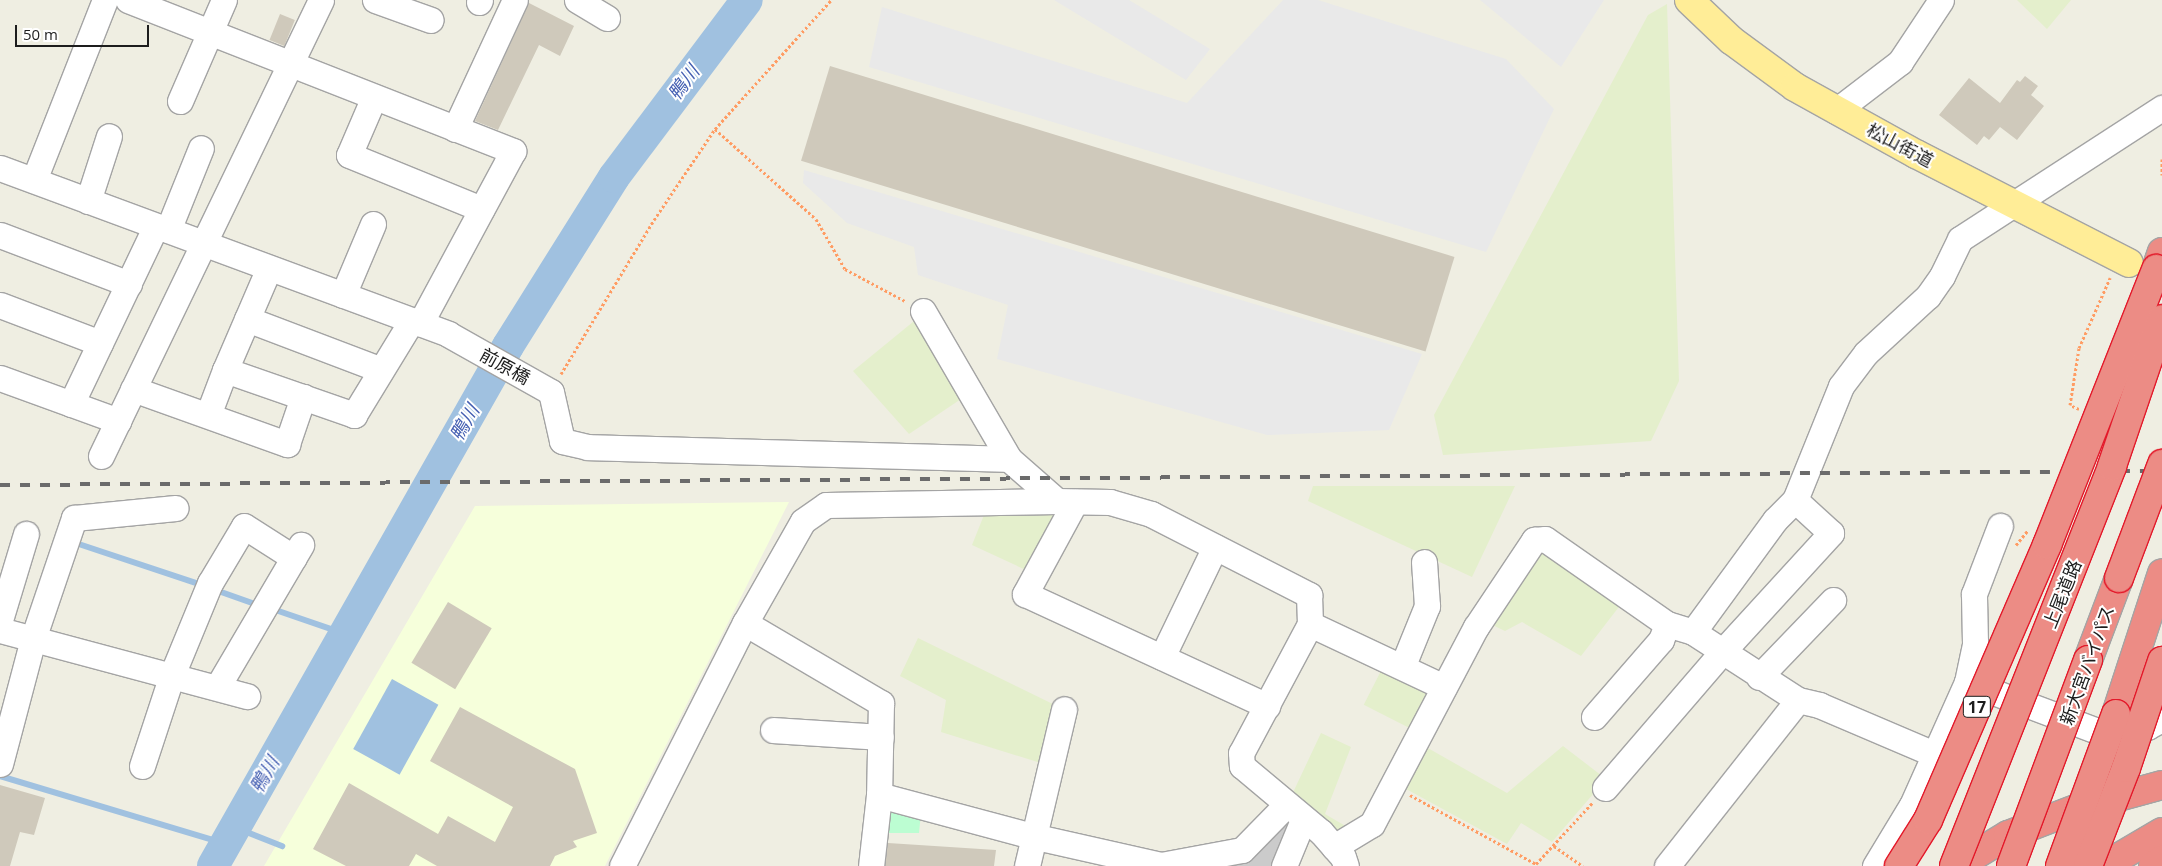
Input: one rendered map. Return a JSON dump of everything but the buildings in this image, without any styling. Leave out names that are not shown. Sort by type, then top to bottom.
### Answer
[{"type":"highway","name":"17","points":[[1899,866],[1928,820],[2047,545],[2159,260]]},
{"type":"highway","name":"上尾道路","points":[[1955,866],[1964,836],[2101,494],[2162,319]]},
{"type":"highway","name":"新大宮バイパス","points":[[2012,866],[2162,464]]},
{"type":"highway","points":[[2060,866],[2116,714],[2159,582]]},
{"type":"highway","points":[[2088,866],[2126,768],[2162,661]]},
{"type":"highway","points":[[1955,866],[2008,835],[2078,808],[2162,785]]},
{"type":"highway","points":[[2104,866],[2162,832]]},
{"type":"highway","points":[[1944,866],[1964,836]]},
{"type":"highway","points":[[2154,866],[2162,860]]},
{"type":"main road","name":"松山街道","points":[[1689,0],[1760,63],[1836,111],[2016,203],[2120,270]]},
{"type":"street","points":[[34,180],[105,0]]},
{"type":"street","points":[[128,0],[513,151],[416,322],[382,370],[354,415],[225,370]]},
{"type":"street","points":[[180,101],[224,0]]},
{"type":"street","points":[[101,456],[321,0]]},
{"type":"street","points":[[375,0],[432,20]]},
{"type":"street","points":[[456,128],[515,0]]},
{"type":"street","points":[[577,0],[607,18]]},
{"type":"street","points":[[1836,111],[1900,62],[1941,0]]},
{"type":"street","points":[[374,97],[349,155],[481,209]]},
{"type":"street","points":[[1693,632],[1775,520],[1795,500],[1841,386],[1866,353],[1928,296],[1942,276],[1960,239],[2162,108]]},
{"type":"street","points":[[88,200],[109,136]]},
{"type":"street","points":[[71,404],[128,284],[162,228],[201,148]]},
{"type":"street","name":"前原橋","points":[[0,168],[416,322],[467,345],[548,390]]},
{"type":"street","points":[[343,295],[373,224]]},
{"type":"street","points":[[0,235],[128,284]]},
{"type":"street","points":[[208,415],[225,370],[269,268]]},
{"type":"street","points":[[0,305],[100,343]]},
{"type":"street","points":[[924,311],[1009,459],[1066,502]]},
{"type":"street","points":[[247,319],[382,370]]},
{"type":"street","points":[[0,378],[118,421]]},
{"type":"street","points":[[133,389],[287,444],[303,397]]},
{"type":"street","points":[[548,390],[562,440],[587,448],[1009,459]]},
{"type":"street","points":[[1605,788],[1723,651],[1831,533],[1795,500]]},
{"type":"street","points":[[1066,502],[1025,594],[1267,706]]},
{"type":"street","points":[[622,866],[745,622],[803,521],[826,506],[1110,502],[1151,514],[1309,595],[1310,624],[1241,753],[1242,766],[1320,832],[1340,857],[1372,824],[1476,627],[1534,540],[1545,539],[1667,624],[1693,632],[1798,700],[1820,705],[1934,754]]},
{"type":"street","points":[[0,764],[34,639],[74,518],[176,508]]},
{"type":"street","points":[[142,766],[172,674],[210,584],[244,526],[297,551],[218,686]]},
{"type":"street","points":[[1875,866],[1912,805],[1967,682],[1975,643],[1974,594],[2000,526]]},
{"type":"street","points":[[0,620],[26,534]]},
{"type":"street","points":[[1162,658],[1215,547]]},
{"type":"street","points":[[1403,665],[1427,606],[1424,562]]},
{"type":"street","points":[[1759,676],[1834,600]]},
{"type":"street","points":[[745,622],[881,703],[882,737],[879,795],[871,866]]},
{"type":"street","points":[[1310,624],[1403,665],[1444,687]]},
{"type":"street","points":[[1594,717],[1661,640],[1667,624]]},
{"type":"street","points":[[0,630],[218,686],[246,696]]},
{"type":"street","points":[[1967,682],[2095,730],[2116,733],[2147,728],[2162,719]]},
{"type":"street","points":[[1667,866],[1798,700]]},
{"type":"street","points":[[1027,866],[1032,836],[1064,709]]},
{"type":"street","points":[[773,730],[882,737]]},
{"type":"street","points":[[879,795],[1032,836],[1077,856],[1161,865],[1242,850],[1295,812]]},
{"type":"street","points":[[1284,866],[1295,812]]},
{"type":"path","points":[[548,390],[654,220],[715,129],[831,0]]},
{"type":"path","points":[[715,129],[816,219],[845,269],[924,311]]},
{"type":"path","points":[[2162,159],[2162,175]]},
{"type":"path","points":[[2081,410],[2070,405],[2079,348],[2120,270]]},
{"type":"path","points":[[1392,786],[1536,864],[1605,788]]},
{"type":"path","points":[[1554,846],[1583,866]]},
{"type":"shaded area","points":[[1054,0],[1129,0],[1210,49],[1186,80]]},
{"type":"shaded area","points":[[1283,0],[1318,0],[1506,59],[1554,109],[1486,252],[869,67],[882,7],[1187,103]]},
{"type":"shaded area","points":[[1480,0],[1604,0],[1561,67]]},
{"type":"shaded area","points":[[2017,0],[2071,0],[2047,29]]},
{"type":"shaded area","points":[[1667,4],[1679,381],[1651,441],[1443,455],[1434,415],[1648,15]]},
{"type":"shaded area","points":[[804,170],[1422,354],[1389,430],[1267,435],[997,359],[1008,305],[918,275],[914,247],[847,223],[803,183]]},
{"type":"shaded area","points":[[919,317],[964,397],[909,434],[853,371]]},
{"type":"shaded area","points":[[1313,486],[1515,486],[1472,577],[1308,501]]},
{"type":"shaded area","points":[[789,502],[605,866],[264,866],[475,506]]},
{"type":"shaded area","points":[[986,510],[1064,510],[1028,571],[972,545]]},
{"type":"shaded area","points":[[1540,541],[1625,599],[1581,656],[1522,622],[1505,631],[1486,622]]},
{"type":"shaded area","points":[[918,638],[1059,707],[1044,764],[941,732],[946,700],[900,676]]},
{"type":"shaded area","points":[[1386,661],[1439,688],[1416,731],[1364,705]]},
{"type":"shaded area","points":[[1321,733],[1351,747],[1325,814],[1354,831],[1335,842],[1289,801]]},
{"type":"shaded area","points":[[1419,743],[1507,793],[1563,746],[1606,779],[1552,842],[1521,823],[1507,844],[1397,784]]},
{"type":"shaded area","points":[[1287,813],[1297,821],[1278,866],[1200,866]]},
{"type":"green space","points":[[885,801],[921,813],[919,833],[881,833]]},
{"type":"water","points":[[392,679],[438,705],[400,775],[353,749]]},
{"type":"waterway","name":"鴨川","points":[[213,866],[508,346],[614,177],[747,0]]},
{"type":"waterway","points":[[76,543],[202,585]]},
{"type":"waterway","points":[[213,589],[258,605]]},
{"type":"waterway","points":[[270,608],[346,634]]},
{"type":"waterway","points":[[0,776],[224,843]]},
{"type":"waterway","points":[[234,827],[282,846]]},
{"type":"railway","points":[[0,485],[2162,471]]}]
